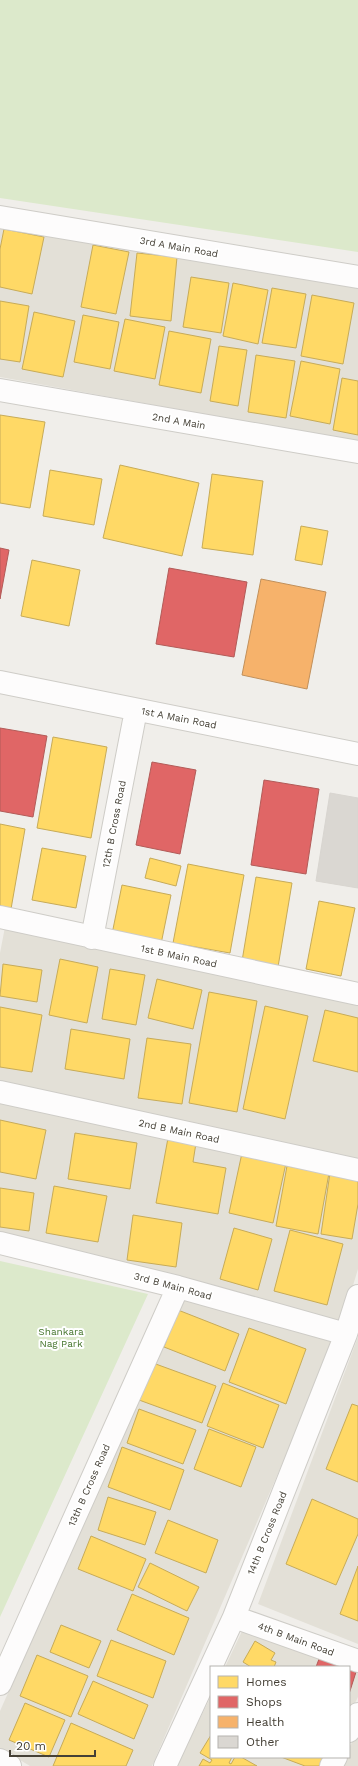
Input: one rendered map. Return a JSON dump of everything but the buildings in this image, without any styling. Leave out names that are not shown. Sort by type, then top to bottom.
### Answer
[{"type":"street","name":"3rd A Main Road","points":[[0,216],[358,277]]},
{"type":"street","name":"2nd A Main","points":[[0,390],[358,452]]},
{"type":"street","name":"1st A Main Road","points":[[0,682],[358,754]]},
{"type":"street","name":"12th B Cross Road","points":[[92,938],[136,710]]},
{"type":"street","name":"1st B Main Road","points":[[0,918],[358,994]]},
{"type":"street","name":"2nd B Main Road","points":[[0,1092],[358,1170]]},
{"type":"street","name":"3rd B Main Road","points":[[0,1243],[178,1287],[346,1334]]},
{"type":"street","name":"13th B Cross Road","points":[[0,1684],[178,1287]]},
{"type":"street","name":"14th B Cross Road","points":[[211,1666],[234,1617],[346,1334],[358,1296]]},
{"type":"street","name":"4th B Main Road","points":[[234,1617],[358,1661]]},
{"type":"street","name":"14th B Cross Road","points":[[165,1766],[210,1669]]},
{"type":"street","points":[[350,1729],[358,1714]]},
{"type":"street","points":[[0,1760],[10,1766]]},
{"type":"shaded area","points":[[0,225],[358,284],[358,442],[0,377]]},
{"type":"shaded area","points":[[5,927],[358,1004],[358,1159],[0,1083],[0,953]]},
{"type":"shaded area","points":[[0,1102],[358,1179],[358,1269],[341,1325],[0,1236]]},
{"type":"shaded area","points":[[184,1297],[335,1341],[152,1766],[30,1766],[0,1748],[0,1711]]},
{"type":"shaded area","points":[[358,1337],[358,1644],[258,1604]]},
{"type":"shaded area","points":[[243,1629],[358,1668],[358,1697],[350,1713],[350,1666],[225,1666]]},
{"type":"shaded area","points":[[210,1698],[210,1758],[328,1758],[324,1766],[177,1766]]},
{"type":"shaded area","points":[[358,1731],[358,1766],[340,1766],[344,1758],[350,1758],[350,1746]]},
{"type":"green space","points":[[0,0],[358,0],[358,252],[0,198]]},
{"type":"green space","name":"Shankara Nag Park","points":[[0,1261],[148,1294],[0,1617]]}]
